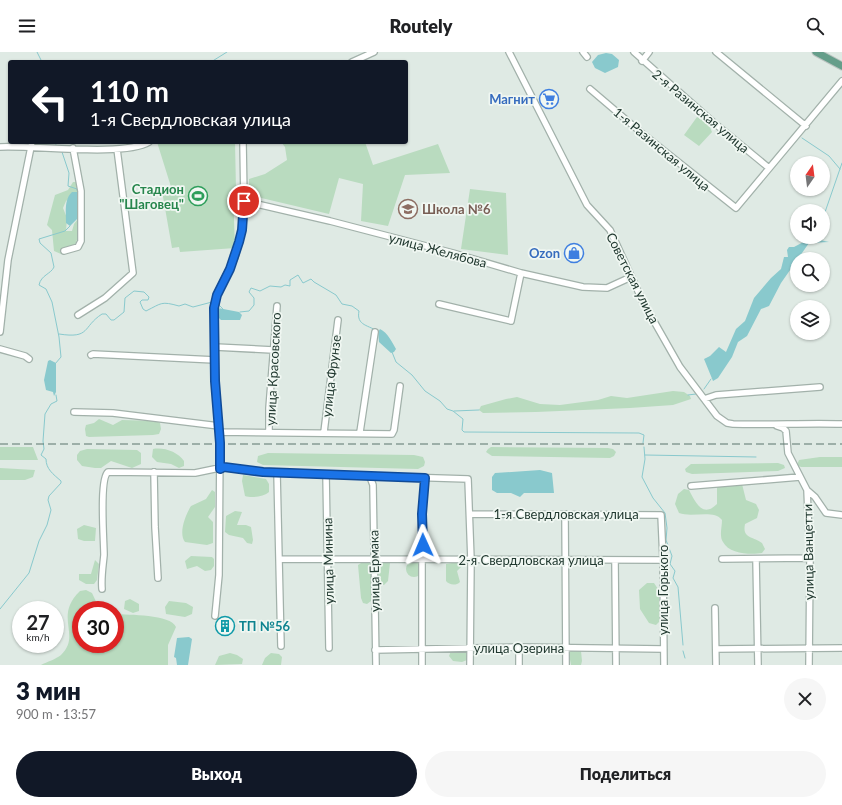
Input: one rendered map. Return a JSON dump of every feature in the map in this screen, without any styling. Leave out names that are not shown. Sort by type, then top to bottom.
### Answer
[{"type":"main road","points":[[816,52],[842,66]]},
{"type":"street","points":[[356,60],[374,52]]},
{"type":"street","name":"Советская улица","points":[[509,52],[587,205],[610,230],[631,277],[680,367],[717,416],[727,423],[776,426]]},
{"type":"street","points":[[583,52],[587,58]]},
{"type":"street","name":"2-я Разинская улица","points":[[634,52],[642,61],[769,168]]},
{"type":"street","points":[[642,61],[649,52]]},
{"type":"street","points":[[716,52],[806,126]]},
{"type":"street","points":[[769,168],[806,126],[842,81]]},
{"type":"street","name":"1-я Разинская улица","points":[[590,89],[644,135],[736,208],[769,168]]},
{"type":"street","points":[[0,146],[32,144],[63,148],[117,149],[145,144]]},
{"type":"street","points":[[0,332],[8,260],[32,144]]},
{"type":"street","points":[[215,616],[218,596],[220,443],[215,360],[215,300],[235,257],[242,230],[244,201],[243,144]]},
{"type":"street","points":[[64,251],[78,247],[81,241],[81,191],[72,148]]},
{"type":"street","points":[[78,315],[114,291],[129,278],[134,271],[117,149]]},
{"type":"street","name":"улица Желябова","points":[[244,201],[381,234],[521,273],[583,287],[601,289],[607,288],[631,277]]},
{"type":"street","points":[[439,304],[511,321],[521,273]]},
{"type":"street","name":"улица Красовского","points":[[269,432],[273,350],[277,306]]},
{"type":"street","name":"улица Фрунзе","points":[[324,432],[338,320]]},
{"type":"street","points":[[360,432],[375,332]]},
{"type":"street","points":[[215,347],[273,350]]},
{"type":"street","points":[[0,349],[25,356],[29,359]]},
{"type":"street","points":[[91,355],[215,360]]},
{"type":"street","points":[[74,412],[121,414],[219,429],[269,432],[360,432],[392,434],[394,430],[400,386]]},
{"type":"street","points":[[704,399],[716,395],[820,387]]},
{"type":"street","points":[[776,426],[788,423],[842,424]]},
{"type":"street","name":"улица Ванцетти","points":[[776,426],[785,429],[791,460],[807,490],[810,558],[809,665]]},
{"type":"street","points":[[102,589],[104,555],[104,478],[108,472],[195,473],[224,467],[277,473],[468,479],[471,514],[470,665]]},
{"type":"street","points":[[154,472],[158,578]]},
{"type":"street","points":[[277,473],[281,646]]},
{"type":"street","name":"улица Минина","points":[[326,474],[329,648]]},
{"type":"street","name":"улица Ермака","points":[[370,477],[373,485],[376,665]]},
{"type":"street","points":[[691,486],[740,481],[793,479],[800,477]]},
{"type":"street","points":[[422,665],[422,514],[425,478]]},
{"type":"street","points":[[807,490],[826,513],[842,515]]},
{"type":"street","name":"1-я Свердловская улица","points":[[471,514],[661,515]]},
{"type":"street","points":[[565,514],[566,665]]},
{"type":"street","name":"улица Горького","points":[[661,515],[664,560],[664,665]]},
{"type":"street","points":[[722,559],[810,558]]},
{"type":"street","name":"2-я Свердловская улица","points":[[278,559],[664,560]]},
{"type":"street","points":[[756,559],[759,648],[758,665]]},
{"type":"street","points":[[616,560],[616,665]]},
{"type":"street","points":[[715,608],[716,665]]},
{"type":"street","points":[[519,647],[519,665]]},
{"type":"street","name":"улица Озерина","points":[[375,650],[519,647],[616,647],[663,649]]},
{"type":"street","points":[[716,649],[842,648]]},
{"type":"green space","points":[[697,117],[708,123],[712,132],[699,146],[684,135]]},
{"type":"green space","name":"Стадион \"Шаговец\"","points":[[158,144],[235,144],[236,190],[233,191],[235,248],[180,252],[179,247],[172,248],[162,191],[172,190]]},
{"type":"green space","points":[[283,144],[366,144],[373,165],[438,144],[450,173],[405,175],[388,226],[361,221],[363,184],[339,178],[329,214],[249,195],[249,179],[265,174],[287,160],[285,147]]},
{"type":"green space","points":[[73,182],[76,182],[78,185],[78,191],[66,201],[63,208],[67,218],[66,231],[72,231],[77,220],[79,235],[75,245],[64,248],[61,254],[54,251],[52,230],[47,225],[55,195],[68,190]]},
{"type":"green space","points":[[470,189],[506,193],[508,255],[461,249]]},
{"type":"green space","points":[[673,391],[684,392],[690,396],[691,399],[673,405],[630,408],[483,413],[479,410],[481,406],[517,397],[540,404],[560,405],[598,400],[611,396],[627,398]]},
{"type":"green space","points":[[99,419],[113,425],[122,420],[156,421],[160,423],[161,429],[159,434],[153,435],[86,436],[86,425],[94,423]]},
{"type":"green space","points":[[0,447],[33,447],[38,460],[0,460]]},
{"type":"green space","points":[[491,447],[608,448],[613,449],[616,452],[614,456],[610,458],[492,456],[486,452]]},
{"type":"green space","points":[[87,449],[137,450],[141,453],[141,464],[132,468],[111,461],[101,468],[82,466],[77,460],[77,455],[80,451]]},
{"type":"green space","points":[[153,449],[162,449],[178,455],[184,461],[184,466],[179,468],[171,464],[157,462],[152,457]]},
{"type":"green space","points":[[268,453],[414,455],[423,457],[425,462],[424,466],[418,469],[263,465],[257,462],[258,456]]},
{"type":"green space","points":[[820,457],[842,457],[842,467],[801,467],[797,465],[799,460]]},
{"type":"green space","points":[[778,463],[784,465],[785,468],[778,471],[692,474],[686,472],[685,469],[691,464]]},
{"type":"green space","points":[[0,468],[35,470],[33,477],[25,480],[0,480]]},
{"type":"green space","points":[[243,475],[266,479],[269,484],[269,492],[257,497],[245,496],[242,481]]},
{"type":"green space","points":[[742,484],[746,500],[756,504],[759,510],[757,518],[745,524],[744,529],[747,535],[762,543],[765,549],[762,553],[746,554],[730,549],[722,540],[722,520],[714,515],[708,514],[690,515],[679,513],[675,504],[678,494],[684,489],[689,490],[700,507],[707,510],[717,504],[717,486]]},
{"type":"green space","points":[[212,490],[215,492],[215,507],[208,517],[213,522],[213,543],[207,545],[185,542],[182,534],[189,509],[191,506],[206,499]]},
{"type":"green space","points":[[235,511],[242,512],[237,525],[246,525],[251,527],[253,540],[252,544],[247,543],[243,538],[229,535],[225,532],[226,516]]},
{"type":"green space","points":[[84,525],[96,528],[95,541],[84,541],[78,539],[77,529]]},
{"type":"green space","points":[[191,556],[212,557],[214,559],[214,566],[211,570],[205,571],[197,566],[187,569],[185,561]]},
{"type":"green space","points":[[95,560],[99,564],[97,580],[94,584],[86,584],[79,580],[79,574],[91,574]]},
{"type":"green space","points":[[383,561],[390,563],[388,581],[384,585],[379,583],[378,565]]},
{"type":"green space","points":[[414,561],[421,566],[422,569],[417,576],[414,577],[407,572],[406,569],[411,562]]},
{"type":"green space","points":[[367,562],[371,563],[371,601],[367,604],[363,603],[361,598],[358,565]]},
{"type":"green space","points":[[458,562],[463,565],[457,571],[460,582],[457,584],[451,584],[446,581],[446,564]]},
{"type":"green space","points":[[647,583],[654,583],[658,589],[661,617],[660,621],[656,625],[649,623],[640,609],[639,590]]},
{"type":"green space","points":[[86,590],[92,593],[96,601],[72,601],[72,653],[124,653],[124,614],[158,617],[172,623],[176,627],[168,645],[168,665],[41,665],[61,655],[67,648],[69,640],[69,609],[72,600],[80,591]]},
{"type":"green space","points":[[130,599],[139,604],[139,611],[133,613],[124,609],[125,601]]},
{"type":"green space","points":[[169,601],[186,603],[193,607],[192,614],[185,617],[166,614],[165,607]]},
{"type":"green space","points":[[571,650],[581,651],[581,665],[571,665],[569,654]]},
{"type":"green space","points":[[451,651],[466,651],[467,660],[462,662],[453,661],[449,656]]},
{"type":"green space","points":[[230,653],[243,659],[242,664],[215,665],[219,656]]},
{"type":"green space","points":[[271,653],[279,654],[282,657],[281,665],[262,665],[265,658]]},
{"type":"water","points":[[606,53],[612,54],[619,60],[618,67],[605,73],[595,68],[592,62],[598,55]]},
{"type":"water","points":[[72,192],[77,192],[79,194],[79,217],[70,226],[66,223],[66,206],[69,195]]},
{"type":"water","points":[[800,244],[808,244],[803,252],[790,252],[790,270],[781,283],[769,306],[761,309],[747,336],[738,342],[732,357],[718,378],[713,381],[704,359],[710,356],[719,347],[726,352],[736,329],[745,321],[754,298],[781,269],[784,257],[788,257],[787,250],[789,247],[794,247]]},
{"type":"water","points":[[218,308],[239,312],[242,315],[240,320],[221,320],[218,317]]},
{"type":"water","points":[[380,329],[385,333],[396,349],[394,352],[391,353],[379,342],[378,332]]},
{"type":"water","points":[[50,360],[56,363],[56,392],[54,396],[53,392],[46,390],[44,380],[48,361]]},
{"type":"water","points":[[540,470],[552,473],[554,493],[524,493],[520,497],[511,493],[497,493],[492,490],[492,477],[495,473]]},
{"type":"water","points":[[189,637],[192,639],[188,665],[177,665],[176,658],[174,657],[177,638]]},
{"type":"waterway","points":[[37,52],[41,60]]},
{"type":"waterway","points":[[214,60],[227,52]]},
{"type":"waterway","points":[[802,138],[829,156],[840,169]]},
{"type":"waterway","points":[[62,152],[69,173],[68,186],[77,189],[78,194]]},
{"type":"waterway","points":[[828,204],[842,163]]},
{"type":"waterway","points":[[55,364],[61,357],[59,337],[52,302],[46,289],[39,285],[42,279],[54,267],[51,253],[40,243],[39,239],[65,231],[70,226]]},
{"type":"waterway","points":[[240,312],[249,311],[254,305],[254,298],[249,292],[251,288],[260,291],[270,286],[290,286],[290,280],[298,275],[303,283],[311,279],[336,295],[342,304],[352,306],[359,311],[359,320],[361,322],[379,332]]},
{"type":"waterway","points":[[59,334],[76,335],[81,333],[85,331],[102,314],[106,314],[111,320],[114,320],[124,312],[125,298],[134,291],[144,292],[149,297],[148,300],[142,300],[140,302],[143,309],[146,311],[165,303],[179,306],[185,304],[193,307],[212,302]]},
{"type":"waterway","points":[[218,304],[223,309]]},
{"type":"waterway","points":[[392,352],[396,362],[412,375],[425,391],[440,401],[447,409],[453,411],[463,419],[462,430],[464,432],[639,433],[644,435],[643,443]]},
{"type":"waterway","points":[[704,389],[711,379]]},
{"type":"waterway","points":[[688,395],[696,394]]},
{"type":"waterway","points":[[0,609],[29,573],[51,510],[48,500],[49,496],[61,483],[61,481],[49,469],[46,459],[41,455],[44,449],[43,441],[45,414],[51,404],[57,401],[56,395]]},
{"type":"waterway","points":[[454,411],[479,410]]},
{"type":"waterway","points":[[644,447],[645,459],[642,477],[653,498],[665,513],[667,528],[666,540],[672,556],[670,564],[675,571],[673,578],[678,587],[683,645]]},
{"type":"waterway","points":[[645,455],[756,457]]},
{"type":"waterway","points":[[683,651],[685,658]]},
{"type":"railway","points":[[0,444],[842,444]]},
{"type":"place","name":"Магнит","points":[[549,99]]},
{"type":"place","name":"Стадион \"Шаговец\"","points":[[198,196]]},
{"type":"place","name":"Школа №6","points":[[408,209]]},
{"type":"place","name":"Ozon","points":[[574,253]]},
{"type":"place","name":"ТП №56","points":[[225,626]]},
{"type":"route","points":[[244,201],[242,230],[235,257],[217,295],[214,308],[215,381],[220,443],[220,469],[224,467],[236,470],[277,473],[425,478],[422,514],[423,545]]}]
